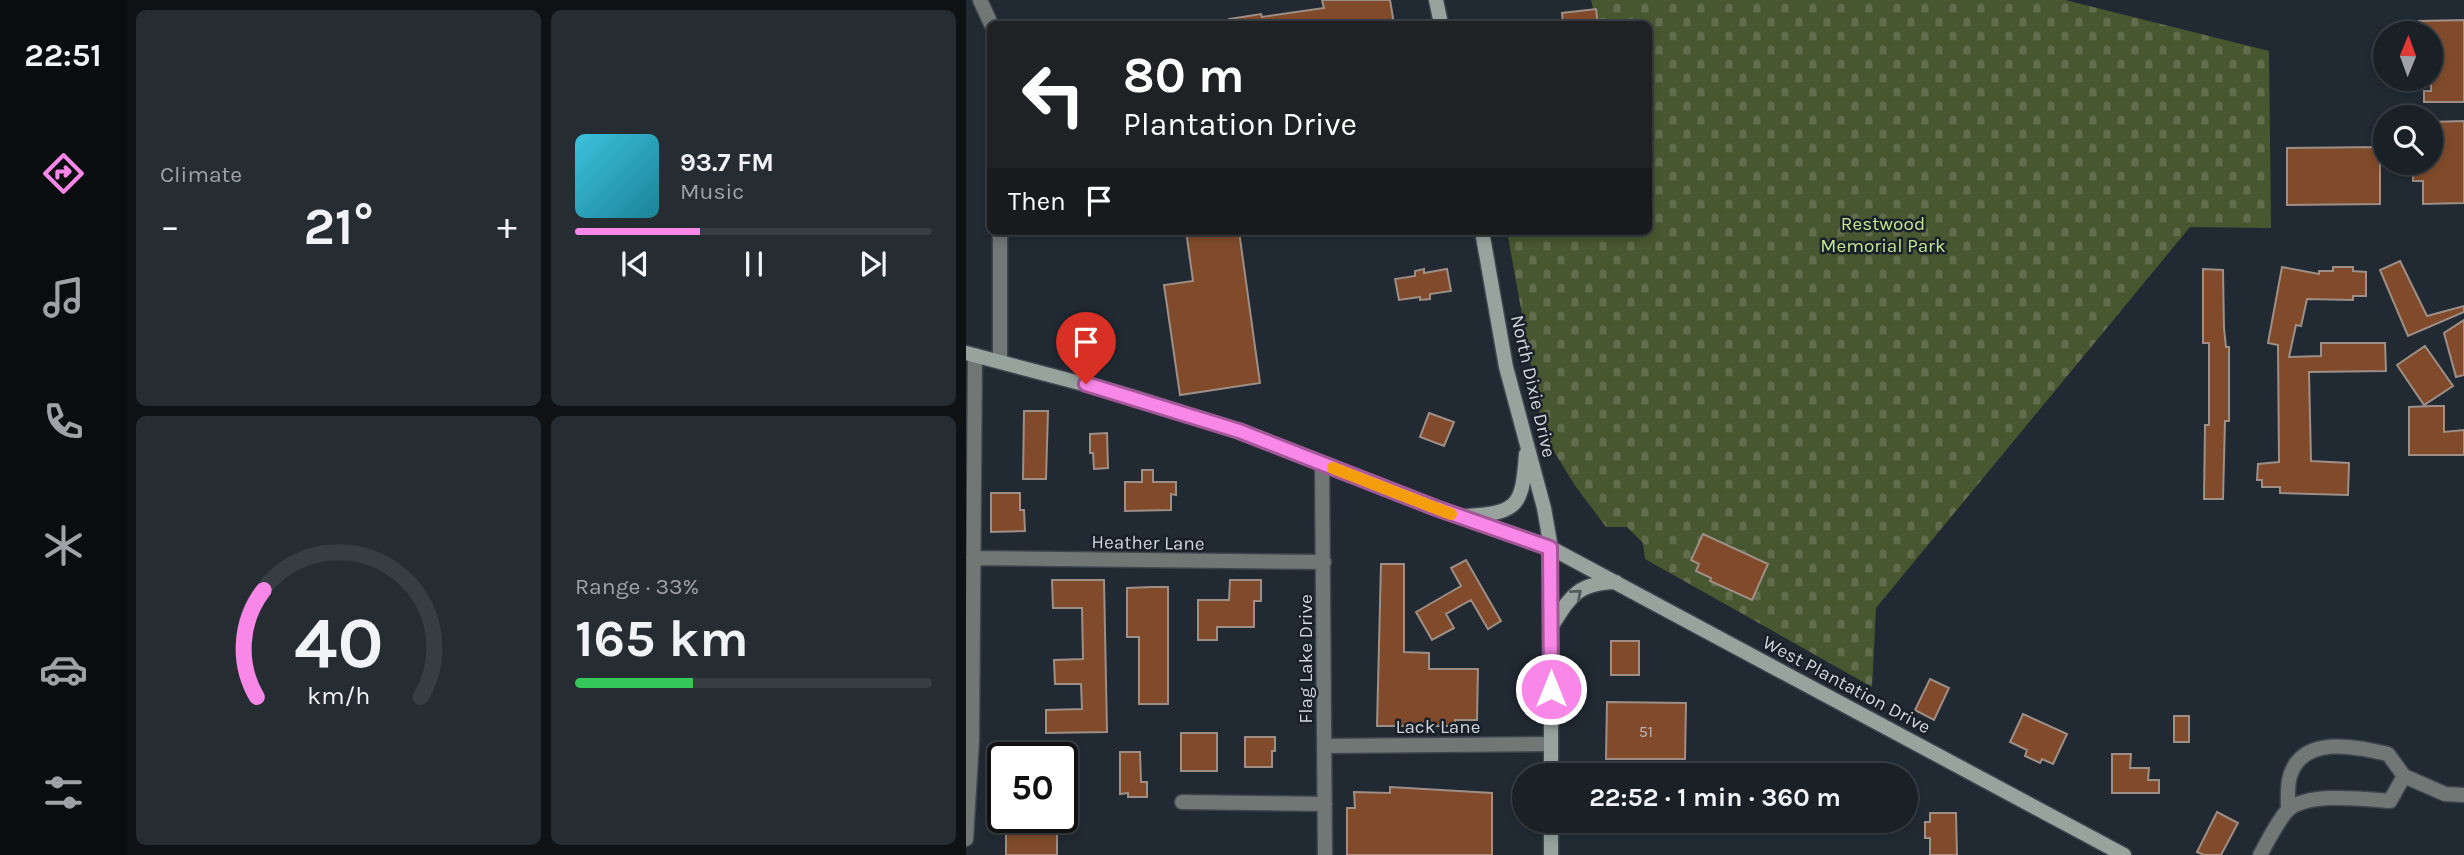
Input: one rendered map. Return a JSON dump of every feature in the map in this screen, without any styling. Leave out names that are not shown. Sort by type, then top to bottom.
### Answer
[{"type":"main road","points":[[1436,0],[1440,21]]},
{"type":"main road","name":"North Dixie Drive","points":[[1483,235],[1506,368],[1544,508],[1550,548],[1551,763]]},
{"type":"main road","name":"West Plantation Drive","points":[[971,354],[1133,397],[1216,424],[1550,548],[2124,855]]},
{"type":"main road","points":[[1458,516],[1495,514],[1512,508],[1523,489],[1527,450]]},
{"type":"main road","points":[[1551,628],[1565,605],[1583,587],[1617,582]]},
{"type":"main road","points":[[1551,833],[1551,855]]},
{"type":"street","points":[[980,0],[990,21]]},
{"type":"street","points":[[1000,235],[1000,361]]},
{"type":"street","points":[[966,839],[973,558],[971,354]]},
{"type":"street","name":"Flag Lake Drive","points":[[1322,464],[1325,855]]},
{"type":"street","name":"Heather Lane","points":[[973,558],[1324,562]]},
{"type":"street","name":"Lack Lane","points":[[1325,746],[1551,744]]},
{"type":"street","points":[[2260,855],[2288,810],[2290,776],[2302,756],[2321,747],[2361,748],[2388,754],[2404,776],[2445,794],[2464,795]]},
{"type":"street","points":[[2288,810],[2309,801],[2331,798],[2390,801],[2404,776]]},
{"type":"street","points":[[1182,802],[1325,804]]},
{"type":"green space","name":"Restwood Memorial Park","points":[[1591,0],[2065,0],[2269,51],[2271,228],[2190,227],[1876,608],[1872,687],[1645,559],[1643,543],[1627,527],[1606,527],[1553,450],[1540,415],[1508,235],[1652,235],[1652,21],[1596,21]]},
{"type":"building","points":[[1322,0],[1390,0],[1394,21],[1229,19],[1261,14],[1262,17],[1324,8]]},
{"type":"building","points":[[1596,9],[1598,21],[1563,21],[1562,13]]},
{"type":"building","points":[[2464,20],[2464,102],[2424,102],[2424,91],[2443,91],[2443,21],[2419,21]]},
{"type":"building","points":[[2464,121],[2464,203],[2423,204],[2423,181],[2413,181],[2413,175],[2443,175],[2443,122]]},
{"type":"building","points":[[2373,147],[2373,175],[2380,175],[2380,204],[2287,205],[2287,148]]},
{"type":"building","points":[[1187,235],[1240,235],[1260,383],[1180,395],[1164,285],[1193,281]]},
{"type":"building","points":[[2400,261],[2427,316],[2464,306],[2464,312],[2408,336],[2380,270]]},
{"type":"building","points":[[2282,267],[2319,274],[2319,271],[2333,271],[2333,267],[2353,267],[2353,271],[2366,272],[2366,296],[2353,296],[2353,300],[2307,299],[2301,326],[2296,325],[2289,357],[2321,356],[2321,343],[2385,343],[2386,371],[2309,372],[2311,461],[2349,463],[2348,495],[2280,493],[2280,487],[2262,487],[2262,480],[2257,480],[2258,464],[2279,462],[2278,345],[2268,343]]},
{"type":"building","points":[[1424,269],[1424,273],[1447,269],[1451,291],[1430,294],[1430,299],[1420,300],[1420,297],[1399,300],[1395,279],[1415,276],[1415,271]]},
{"type":"building","points":[[2203,269],[2223,270],[2224,328],[2226,347],[2229,347],[2229,421],[2225,421],[2223,499],[2204,499],[2205,425],[2209,425],[2209,343],[2203,343]]},
{"type":"building","points":[[2464,320],[2464,375],[2456,377],[2444,333]]},
{"type":"building","points":[[2425,346],[2453,386],[2424,405],[2397,365]]},
{"type":"building","points":[[2444,406],[2444,432],[2464,430],[2464,455],[2409,455],[2409,407]]},
{"type":"building","points":[[1024,411],[1048,411],[1046,479],[1023,479]]},
{"type":"building","points":[[1429,413],[1454,422],[1444,446],[1420,437]]},
{"type":"building","points":[[1107,433],[1108,468],[1094,469],[1093,453],[1090,453],[1090,434]]},
{"type":"building","points":[[1142,470],[1153,470],[1153,482],[1176,482],[1176,495],[1171,494],[1171,510],[1125,511],[1125,482],[1142,482]]},
{"type":"building","points":[[991,493],[1020,493],[1020,510],[1024,510],[1025,531],[991,532]]},
{"type":"building","points":[[1703,534],[1768,564],[1752,600],[1710,581],[1711,578],[1696,571],[1699,564],[1691,560]]},
{"type":"building","points":[[1466,560],[1501,621],[1488,629],[1471,600],[1446,614],[1454,628],[1432,640],[1416,612],[1461,586],[1451,568]]},
{"type":"building","points":[[1381,564],[1404,564],[1404,652],[1429,653],[1429,669],[1478,669],[1477,720],[1455,720],[1455,726],[1377,726]]},
{"type":"building","points":[[1052,580],[1104,580],[1107,732],[1046,733],[1046,710],[1082,709],[1081,684],[1055,684],[1054,660],[1083,659],[1082,608],[1053,608]]},
{"type":"building","points":[[1230,580],[1261,580],[1261,601],[1254,601],[1254,627],[1217,627],[1217,640],[1198,640],[1198,600],[1229,600]]},
{"type":"building","points":[[1168,587],[1168,704],[1139,704],[1139,637],[1127,637],[1127,588]]},
{"type":"building","points":[[1611,641],[1639,641],[1639,675],[1611,675]]},
{"type":"building","points":[[1930,679],[1949,688],[1934,720],[1915,710]]},
{"type":"building","points":[[1607,702],[1686,703],[1685,759],[1606,759]]},
{"type":"building","points":[[2023,714],[2067,734],[2053,764],[2042,759],[2040,763],[2025,756],[2027,750],[2010,742]]},
{"type":"building","points":[[2174,716],[2189,716],[2189,742],[2174,742]]},
{"type":"building","points":[[1181,733],[1217,733],[1217,771],[1181,771]]},
{"type":"building","points":[[1245,737],[1275,737],[1272,767],[1245,767]]},
{"type":"building","points":[[1120,752],[1140,752],[1141,782],[1147,782],[1147,797],[1120,794]]},
{"type":"building","points":[[2112,754],[2131,754],[2130,768],[2149,768],[2148,780],[2159,780],[2159,793],[2112,793]]},
{"type":"building","points":[[1390,787],[1492,793],[1492,855],[1347,855],[1347,808],[1355,808],[1354,792],[1390,793]]},
{"type":"building","points":[[2217,812],[2238,823],[2221,855],[2204,855],[2197,852]]},
{"type":"building","points":[[1930,813],[1956,813],[1957,855],[1930,855],[1930,838],[1925,838],[1925,822],[1930,822]]},
{"type":"building","points":[[1006,833],[1057,833],[1057,855],[1006,855]]},
{"type":"slow traffic","points":[[1333,468],[1451,514]]},
{"type":"route","points":[[1086,384],[1239,431],[1436,508],[1550,548],[1551,689]]}]
